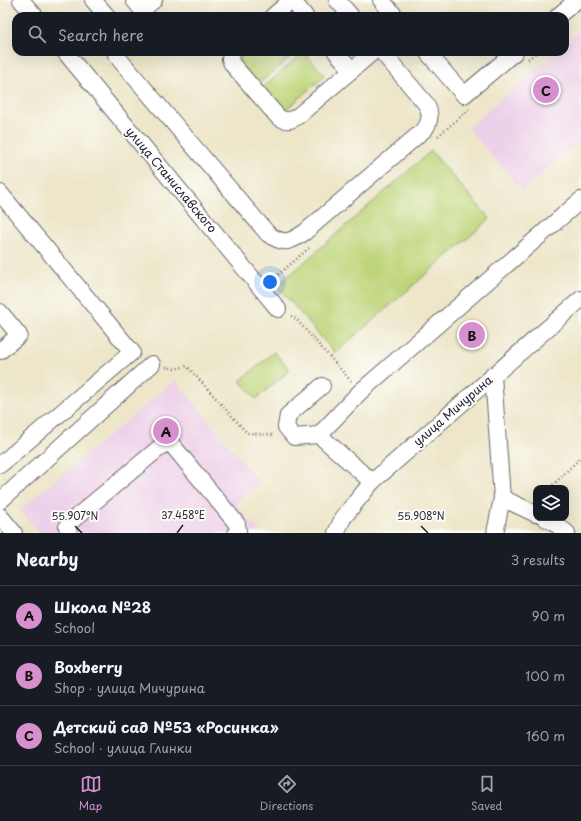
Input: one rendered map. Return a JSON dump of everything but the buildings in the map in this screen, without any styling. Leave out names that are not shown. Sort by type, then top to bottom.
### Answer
[{"type":"street","points":[[21,0],[32,12]]},
{"type":"street","points":[[93,0],[103,12]]},
{"type":"street","points":[[278,12],[292,0],[302,12]]},
{"type":"street","points":[[337,0],[348,12]]},
{"type":"street","points":[[382,0],[392,12]]},
{"type":"street","points":[[563,12],[577,0]]},
{"type":"street","name":"улица Станиславского","points":[[68,56],[278,309]]},
{"type":"street","points":[[118,56],[268,234],[278,241],[288,242],[305,232],[425,129],[428,124],[430,110],[426,104],[407,89],[385,56]]},
{"type":"street","points":[[231,56],[230,59],[232,64],[278,117],[286,121],[292,120],[299,115],[368,56]]},
{"type":"street","points":[[340,56],[352,70]]},
{"type":"street","points":[[430,56],[464,95],[510,56]]},
{"type":"street","points":[[0,193],[132,352],[0,465]]},
{"type":"street","points":[[322,386],[288,415],[286,427],[294,437],[319,435],[360,392],[581,200]]},
{"type":"street","name":"улица Мичурина","points":[[336,533],[343,518],[372,482],[581,299]]},
{"type":"street","points":[[0,312],[19,335],[0,351]]},
{"type":"street","points":[[3,493],[152,364]]},
{"type":"street","points":[[493,375],[502,498],[495,533]]},
{"type":"street","points":[[319,435],[372,482]]},
{"type":"street","points":[[69,533],[67,527],[69,523],[164,444],[169,443],[237,524],[238,530],[236,533]]},
{"type":"street","points":[[502,498],[533,513]]},
{"type":"street","points":[[0,516],[14,533]]},
{"type":"street","points":[[551,521],[567,533]]},
{"type":"path","points":[[278,309],[296,319],[341,370]]},
{"type":"path","points":[[152,364],[174,369],[188,366],[247,433],[294,437]]},
{"type":"path","points":[[553,485],[581,457]]},
{"type":"shaded area","points":[[581,30],[581,140],[522,191],[468,128],[550,56],[569,56],[569,40]]},
{"type":"shaded area","points":[[175,380],[259,482],[235,503],[261,533],[40,533],[20,510]]},
{"type":"green space","points":[[242,56],[291,56],[258,85],[237,60]]},
{"type":"green space","points":[[299,56],[308,56],[325,76],[282,113],[261,89]]},
{"type":"green space","points":[[431,151],[490,219],[335,353],[277,286]]},
{"type":"green space","points":[[274,352],[290,370],[256,399],[240,381]]},
{"type":"place","name":"Детский сад №53 «Росинка»","points":[[546,90]]},
{"type":"place","name":"Boxberry","points":[[472,335]]},
{"type":"place","name":"Школа №28","points":[[166,431]]}]
